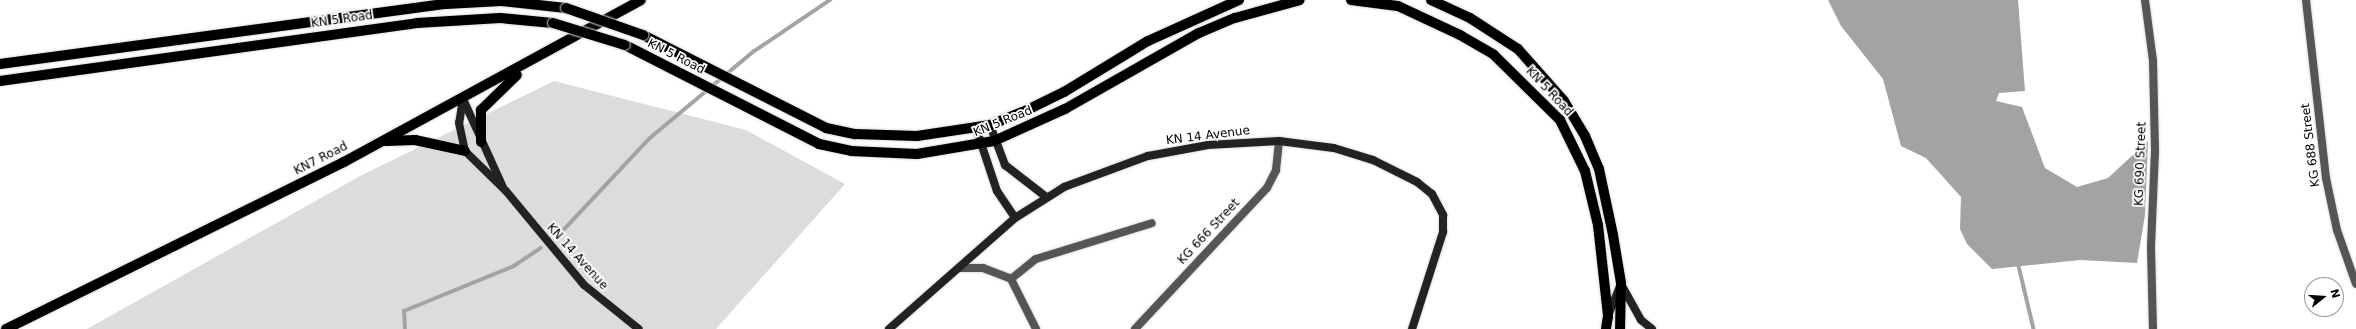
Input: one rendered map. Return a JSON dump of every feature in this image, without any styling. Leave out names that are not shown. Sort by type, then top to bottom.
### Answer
[{"type":"main road","name":"KN7 Road","points":[[6,329],[184,244],[527,65],[642,0]]},
{"type":"main road","name":"KN 5 Road","points":[[0,64],[446,4],[501,1],[566,8],[643,35],[730,81],[826,128],[854,134],[917,136],[990,125],[1064,92],[1148,40],[1239,0]]},
{"type":"main road","name":"KN 5 Road","points":[[0,81],[417,23],[500,18],[553,23],[625,45],[716,93],[819,144],[851,151],[917,154],[981,146],[994,141],[1065,109],[1199,33],[1234,18],[1300,0]]},
{"type":"main road","name":"KN 5 Road","points":[[1351,0],[1398,6],[1460,34],[1494,55],[1560,120],[1585,171],[1598,225],[1607,323]]},
{"type":"main road","name":"KN 5 Road","points":[[1431,0],[1470,18],[1518,49],[1564,101],[1599,169],[1621,283],[1621,329]]},
{"type":"main road","points":[[481,142],[481,110],[527,65]]},
{"type":"main road","points":[[382,141],[415,140],[465,151],[459,123],[463,99]]},
{"type":"main road","name":"KN 14 Avenue","points":[[463,99],[481,142],[506,191]]},
{"type":"main road","points":[[990,125],[994,141],[1005,165],[1046,196]]},
{"type":"main road","points":[[976,128],[997,191],[1015,218]]},
{"type":"main road","name":"KN 14 Avenue","points":[[889,329],[1015,218],[1046,196],[1106,169],[1148,156],[1208,145],[1279,141],[1334,148],[1373,160],[1417,182],[1432,194],[1443,215],[1443,232],[1412,329]]},
{"type":"main road","name":"KN 14 Avenue","points":[[465,151],[506,191],[584,285],[639,329]]},
{"type":"main road","points":[[1621,283],[1607,323],[1621,329]]},
{"type":"main road","points":[[1621,283],[1642,320],[1652,329]]},
{"type":"street","name":"KG 690 Street","points":[[2145,0],[2153,56],[2155,129],[2151,248],[2153,329]]},
{"type":"street","name":"KG 688 Street","points":[[2306,0],[2326,178],[2337,230],[2356,284]]},
{"type":"street","name":"KG 666 Street","points":[[1135,329],[1266,188],[1276,170],[1279,141]]},
{"type":"street","points":[[1011,279],[1036,259],[1152,223]]},
{"type":"street","points":[[960,268],[983,268],[1011,279],[1036,329]]},
{"type":"shaded area","points":[[1828,0],[2018,0],[2025,91],[1999,93],[1996,101],[2022,107],[2045,168],[2077,187],[2108,178],[2148,141],[2145,215],[2137,263],[2080,260],[1992,269],[1967,244],[1960,229],[1961,197],[1926,158],[1901,146],[1883,79],[1841,26]]},
{"type":"shaded area","points":[[554,81],[746,130],[845,184],[716,329],[87,329],[362,175]]},
{"type":"waterway","points":[[557,237],[650,138],[753,52],[830,0]]},
{"type":"waterway","points":[[405,329],[404,311],[514,266],[541,248]]},
{"type":"waterway","points":[[2018,262],[2034,329]]}]
